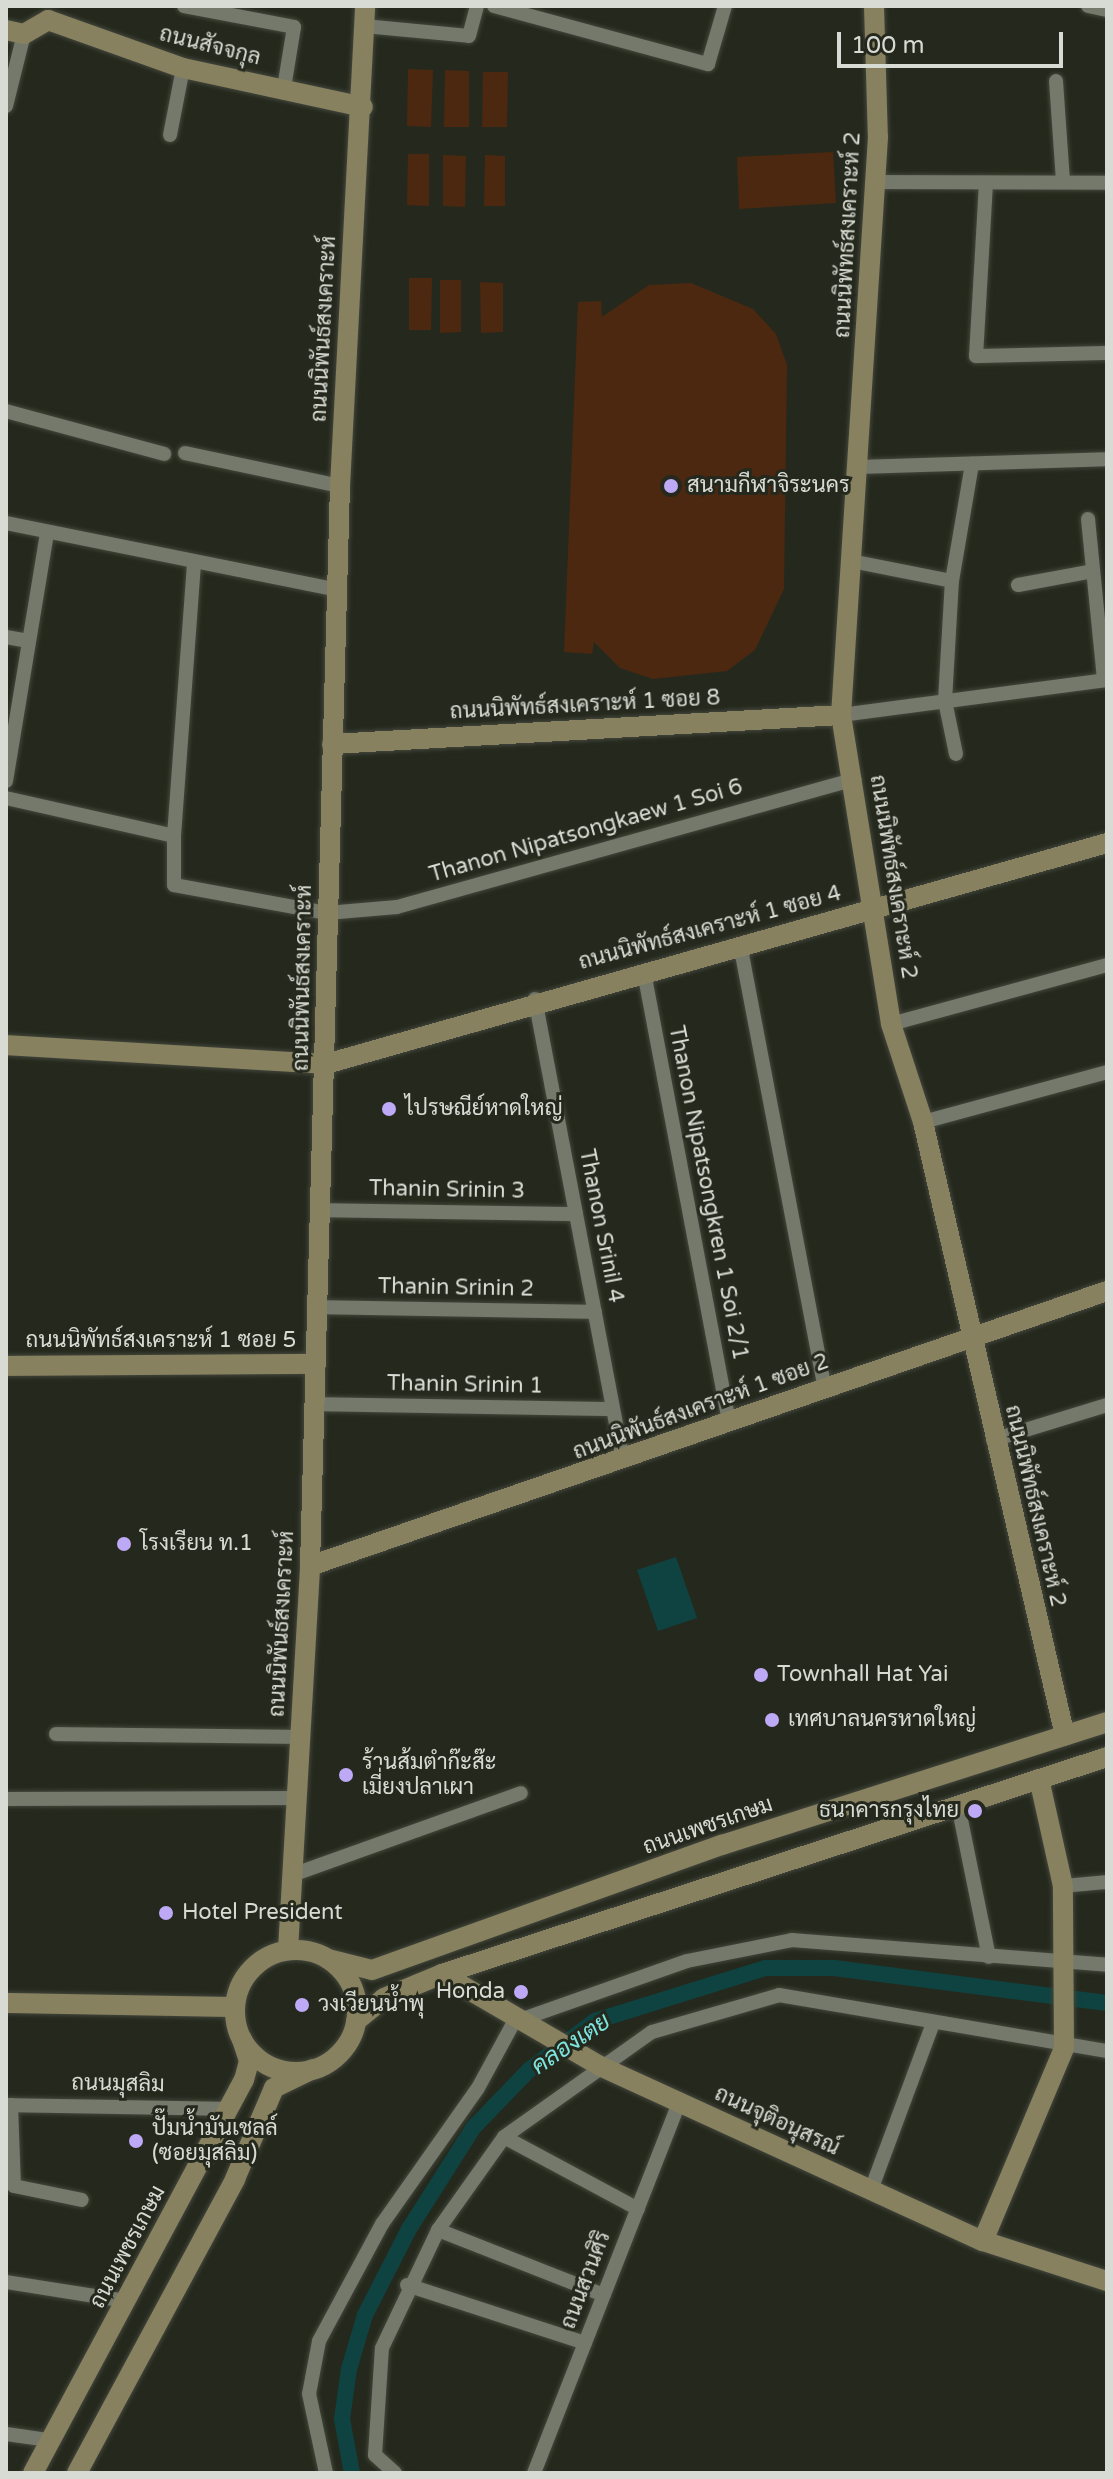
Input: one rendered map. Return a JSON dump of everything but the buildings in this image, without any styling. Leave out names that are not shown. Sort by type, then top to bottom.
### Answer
[{"type":"street","points":[[184,6],[294,27],[284,88]]},
{"type":"street","points":[[365,16],[469,36],[477,6]]},
{"type":"street","points":[[494,6],[708,64],[725,6]]},
{"type":"street","name":"ถนนนิพัทธ์สงเคราะห์ 2","points":[[874,6],[875,182],[841,715],[877,907],[891,1024],[923,1122],[993,1440],[1065,1736]]},
{"type":"street","points":[[1088,6],[1107,10]]},
{"type":"street","name":"ถนนสัจจกุล","points":[[15,32],[49,13],[183,68],[363,107]]},
{"type":"street","name":"ถนนนิพันธ์สงเคราะห์","points":[[288,1950],[294,1798],[310,1566],[340,486],[363,107],[365,16]]},
{"type":"street","points":[[6,106],[15,32]]},
{"type":"street","points":[[170,135],[183,68]]},
{"type":"street","points":[[1056,81],[1063,182]]},
{"type":"street","points":[[875,182],[1107,183]]},
{"type":"street","points":[[986,183],[976,356],[1107,353]]},
{"type":"street","points":[[6,411],[164,454]]},
{"type":"street","points":[[185,453],[340,486]]},
{"type":"street","points":[[857,467],[1107,459]]},
{"type":"street","points":[[956,754],[945,701],[952,581],[972,464]]},
{"type":"street","points":[[841,715],[1106,680],[1088,519]]},
{"type":"street","points":[[6,523],[194,564],[338,590]]},
{"type":"street","points":[[6,781],[10,737],[47,532]]},
{"type":"street","points":[[851,561],[952,581]]},
{"type":"street","points":[[6,798],[174,836],[194,564]]},
{"type":"street","points":[[1018,585],[1093,571]]},
{"type":"street","points":[[6,637],[29,641]]},
{"type":"street","name":"ถนนนิพัทธ์สงเคราะห์ 1 ซอย 8","points":[[332,744],[841,715]]},
{"type":"street","name":"Thanon Nipatsongkaew 1 Soi 6","points":[[174,836],[174,885],[327,913],[397,907],[854,779]]},
{"type":"street","name":"ถนนนิพัทธ์สงเคราะห์ 1 ซอย 4","points":[[326,1064],[535,999],[644,972],[1107,843]]},
{"type":"street","points":[[740,944],[825,1388]]},
{"type":"street","points":[[891,1024],[1107,965]]},
{"type":"street","name":"Thanon Nipatsongkren 1 Soi 2/1","points":[[644,972],[729,1422]]},
{"type":"street","name":"Thanon Srinil 4","points":[[535,999],[623,1460]]},
{"type":"street","points":[[6,1045],[326,1064]]},
{"type":"street","points":[[923,1122],[1107,1072]]},
{"type":"street","name":"Thanin Srinin 3","points":[[318,1210],[576,1214]]},
{"type":"street","name":"ถนนนิพันธ์สงเคราะห์ 1 ซอย 2","points":[[310,1566],[1107,1291]]},
{"type":"street","name":"Thanin Srinin 2","points":[[317,1307],[595,1312]]},
{"type":"street","name":"ถนนนิพัทธ์สงเคราะห์ 1 ซอย 5","points":[[6,1366],[316,1364]]},
{"type":"street","name":"Thanin Srinin 1","points":[[315,1404],[613,1409]]},
{"type":"street","points":[[993,1440],[1107,1405]]},
{"type":"street","name":"ถนนเพชรเกษม","points":[[328,1959],[372,1970],[722,1845],[1107,1722]]},
{"type":"street","points":[[56,1734],[299,1737]]},
{"type":"street","points":[[77,2473],[235,2179],[274,2088],[341,2051],[356,2021],[384,1998],[442,1974],[1107,1757]]},
{"type":"street","points":[[983,2241],[1064,2048],[1063,1886],[1039,1779]]},
{"type":"street","points":[[292,1875],[521,1793]]},
{"type":"street","points":[[6,1799],[294,1798]]},
{"type":"street","points":[[958,1805],[989,1957]]},
{"type":"street","points":[[722,1845],[734,1879]]},
{"type":"street","points":[[1063,1886],[1107,1882]]},
{"type":"street","points":[[326,2473],[309,2394],[319,2341],[382,2224],[478,2088],[514,2022],[687,1961],[792,1940],[1107,1965]]},
{"type":"street","points":[[313,2069],[272,2066],[242,2039],[235,2007],[248,1973],[288,1950],[328,1959],[352,1986],[356,2021]]},
{"type":"street","name":"ถนนจุติอนุสรณ์","points":[[442,1974],[514,2022],[679,2103],[983,2241],[1107,2281]]},
{"type":"street","points":[[395,2473],[375,2455],[373,2408],[382,2348],[407,2285],[438,2230],[504,2137],[652,2032],[779,1995],[932,2026],[1064,2048],[1107,2051]]},
{"type":"street","points":[[6,2003],[235,2007]]},
{"type":"street","points":[[871,2190],[932,2026]]},
{"type":"street","name":"ถนนเพชรเกษม","points":[[33,2473],[48,2440],[229,2109],[249,2061],[242,2039]]},
{"type":"street","name":"ถนนสวนศิริ","points":[[534,2473],[679,2103]]},
{"type":"street","points":[[8,2105],[14,2186],[82,2200]]},
{"type":"street","name":"ถนนมุสลิม","points":[[8,2105],[229,2109]]},
{"type":"street","points":[[504,2137],[638,2209]]},
{"type":"street","points":[[438,2230],[604,2295]]},
{"type":"street","points":[[6,2282],[126,2301]]},
{"type":"street","points":[[407,2285],[585,2343]]},
{"type":"street","points":[[6,2434],[48,2440]]},
{"type":"shaded area","points":[[408,69],[433,70],[431,127],[407,126]]},
{"type":"shaded area","points":[[445,70],[469,71],[469,127],[444,127]]},
{"type":"shaded area","points":[[483,72],[508,72],[507,127],[482,127]]},
{"type":"shaded area","points":[[833,152],[836,203],[739,209],[737,157]]},
{"type":"shaded area","points":[[408,154],[429,154],[429,206],[407,205]]},
{"type":"shaded area","points":[[443,155],[466,156],[465,207],[443,206]]},
{"type":"shaded area","points":[[485,155],[505,156],[505,206],[484,206]]},
{"type":"shaded area","points":[[409,278],[432,278],[431,330],[409,330]]},
{"type":"shaded area","points":[[440,280],[461,280],[461,332],[440,333]]},
{"type":"shaded area","points":[[480,282],[503,283],[503,332],[481,333]]},
{"type":"shaded area","points":[[691,283],[753,309],[776,334],[787,365],[784,589],[755,650],[727,671],[653,679],[620,668],[594,642],[592,654],[564,652],[578,302],[601,301],[602,317],[649,285]]},
{"type":"water","points":[[676,1557],[697,1618],[658,1631],[637,1570]]},
{"type":"waterway","name":"คลองเตย","points":[[352,2473],[342,2419],[349,2369],[365,2315],[409,2229],[473,2128],[529,2070],[595,2021],[765,1968],[834,1968],[1107,2003]]},
{"type":"place","name":"สนามกีฬาจิระนคร","points":[[671,486]]},
{"type":"place","name":"ไปรษณีย์หาดใหญ่","points":[[389,1109]]},
{"type":"place","name":"โรงเรียน ท.1","points":[[124,1544]]},
{"type":"place","name":"Townhall Hat Yai","points":[[761,1675]]},
{"type":"place","name":"เทศบาลนครหาดใหญ่","points":[[772,1720]]},
{"type":"place","name":"ร้านส้มตำก๊ะส๊ะ เมี่ยงปลาเผา","points":[[346,1775]]},
{"type":"place","name":"ธนาคารกรุงไทย","points":[[975,1811]]},
{"type":"place","name":"Hotel President","points":[[166,1913]]},
{"type":"place","name":"Honda","points":[[521,1992]]},
{"type":"place","name":"วงเวียนน้ำพุ","points":[[302,2005]]},
{"type":"place","name":"ปั๊มน้ำมันเชลล์ (ซอยมุสลิม)","points":[[136,2141]]}]
